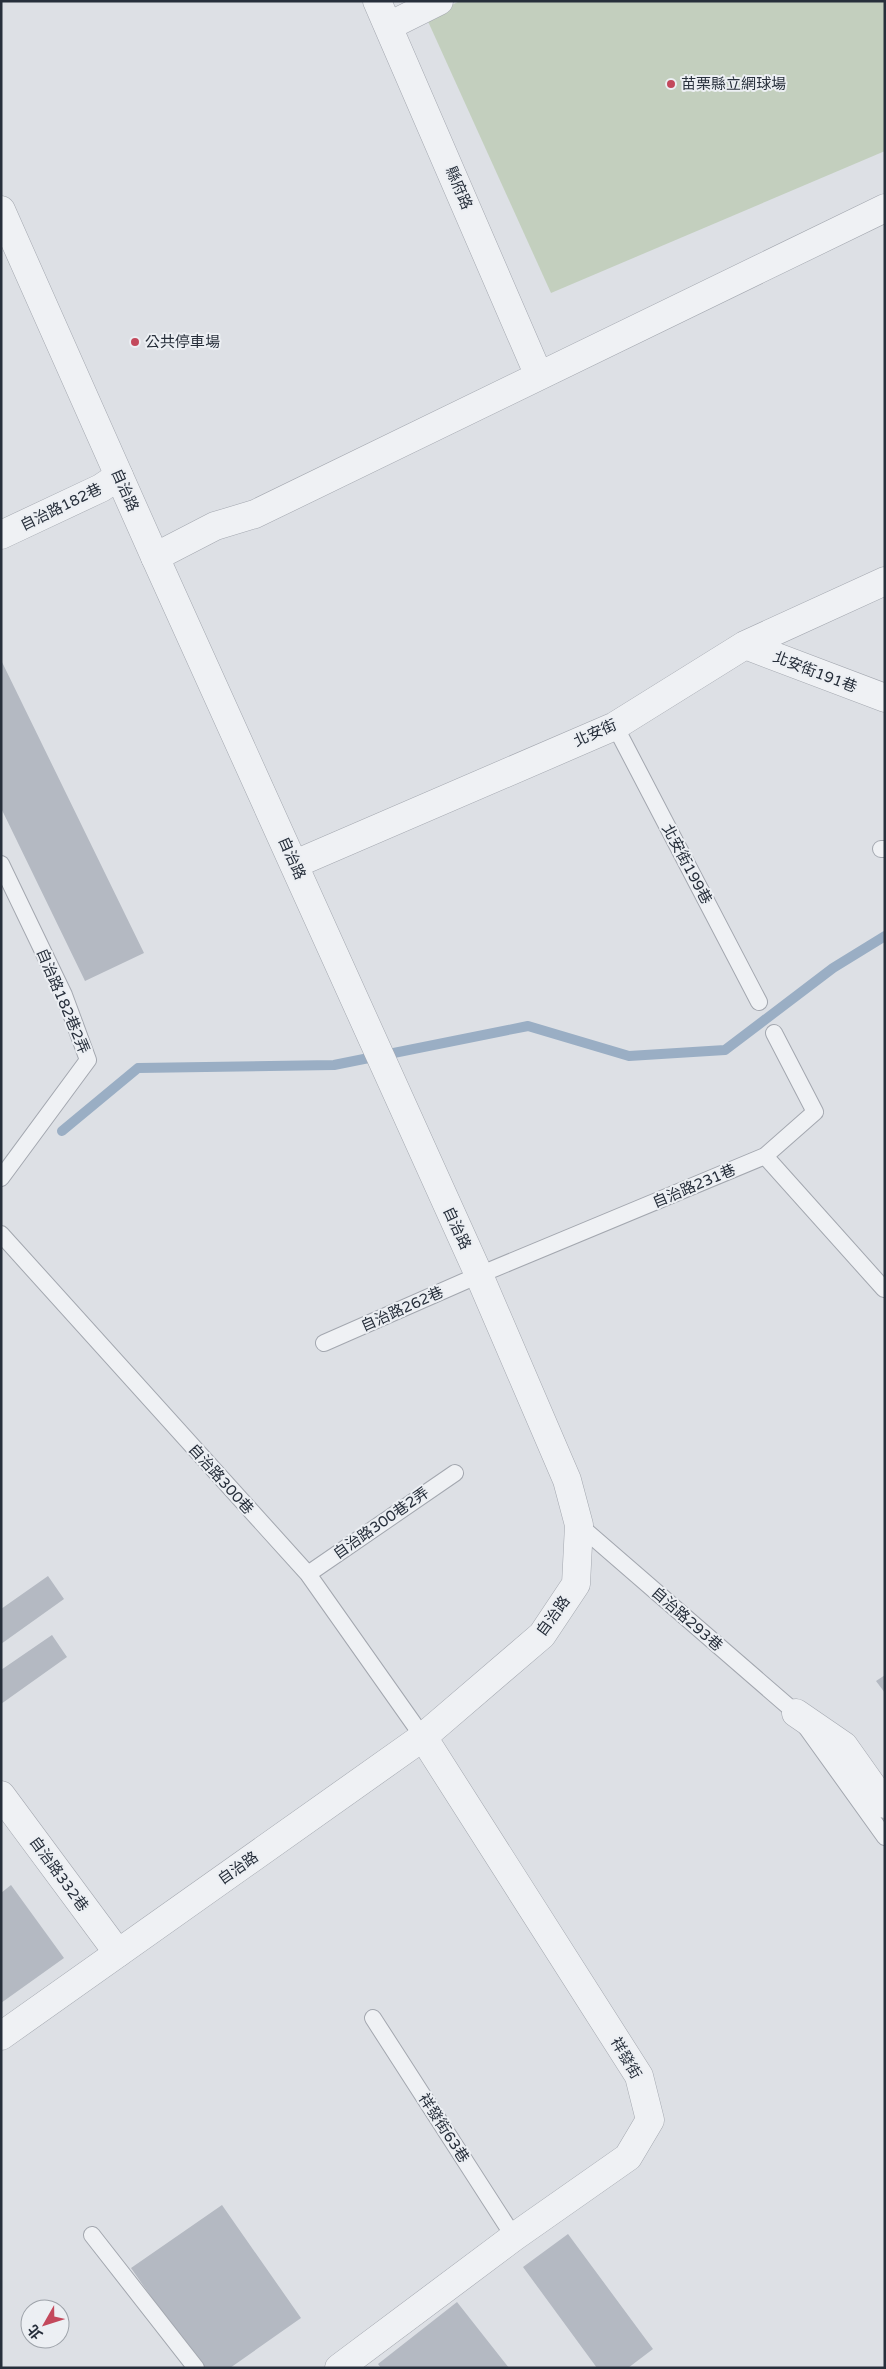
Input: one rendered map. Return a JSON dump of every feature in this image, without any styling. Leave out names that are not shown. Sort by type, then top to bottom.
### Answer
[{"type":"street","name":"縣府路","points":[[377,1],[539,376]]},
{"type":"street","points":[[389,26],[439,1]]},
{"type":"street","points":[[155,557],[215,526],[255,514],[885,208]]},
{"type":"street","name":"自治路","points":[[1,210],[155,557],[371,1033],[396,1094],[479,1275],[568,1480],[579,1525],[576,1584],[542,1635],[423,1738],[1,2036]]},
{"type":"street","name":"自治路182巷","points":[[1,535],[102,488],[119,476]]},
{"type":"street","name":"北安街","points":[[295,864],[400,816],[615,726],[745,645],[885,581]]},
{"type":"street","name":"北安街191巷","points":[[745,645],[885,698]]},
{"type":"street","points":[[796,1713],[844,1746],[885,1804]]},
{"type":"street","name":"祥發街","points":[[339,2368],[514,2237],[628,2158],[650,2120],[639,2076],[423,1738]]},
{"type":"street","name":"自治路332巷","points":[[1,1795],[118,1953]]},
{"type":"lane","name":"北安街199巷","points":[[615,726],[759,1002]]},
{"type":"lane","name":"自治路182巷2弄","points":[[1,864],[64,994],[88,1060],[1,1178]]},
{"type":"lane","name":"自治路231巷","points":[[479,1275],[765,1156],[815,1112],[774,1033]]},
{"type":"lane","points":[[765,1156],[884,1289]]},
{"type":"lane","name":"自治路300巷","points":[[1,1234],[308,1574],[423,1738]]},
{"type":"lane","name":"自治路262巷","points":[[324,1343],[479,1275]]},
{"type":"lane","name":"自治路300巷2弄","points":[[308,1574],[455,1472]]},
{"type":"lane","name":"自治路293巷","points":[[579,1525],[796,1713],[885,1837]]},
{"type":"lane","name":"祥發街63巷","points":[[373,2018],[514,2237]]},
{"type":"lane","points":[[92,2235],[196,2368]]},
{"type":"green space","name":"苗栗縣立網球場","points":[[460,1],[885,1],[885,151],[551,293],[426,17]]},
{"type":"building","points":[[1,660],[144,953],[85,981],[1,808]]},
{"type":"building","points":[[48,1576],[64,1599],[1,1644],[1,1609]]},
{"type":"building","points":[[52,1635],[67,1657],[1,1704],[1,1670]]},
{"type":"building","points":[[885,1675],[885,1693],[876,1681]]},
{"type":"building","points":[[11,1885],[64,1958],[1,2003],[1,1893]]},
{"type":"building","points":[[222,2205],[301,2318],[230,2368],[201,2368],[131,2268]]},
{"type":"building","points":[[568,2234],[653,2349],[628,2368],[597,2368],[523,2267]]},
{"type":"building","points":[[457,2302],[509,2368],[381,2368],[378,2364]]},
{"type":"waterway","points":[[62,1131],[138,1068],[334,1065],[528,1026],[629,1056],[725,1050],[833,968],[885,936]]},
{"type":"place","name":"苗栗縣立網球場","points":[[671,84]]},
{"type":"place","name":"公共停車場","points":[[135,342]]}]
